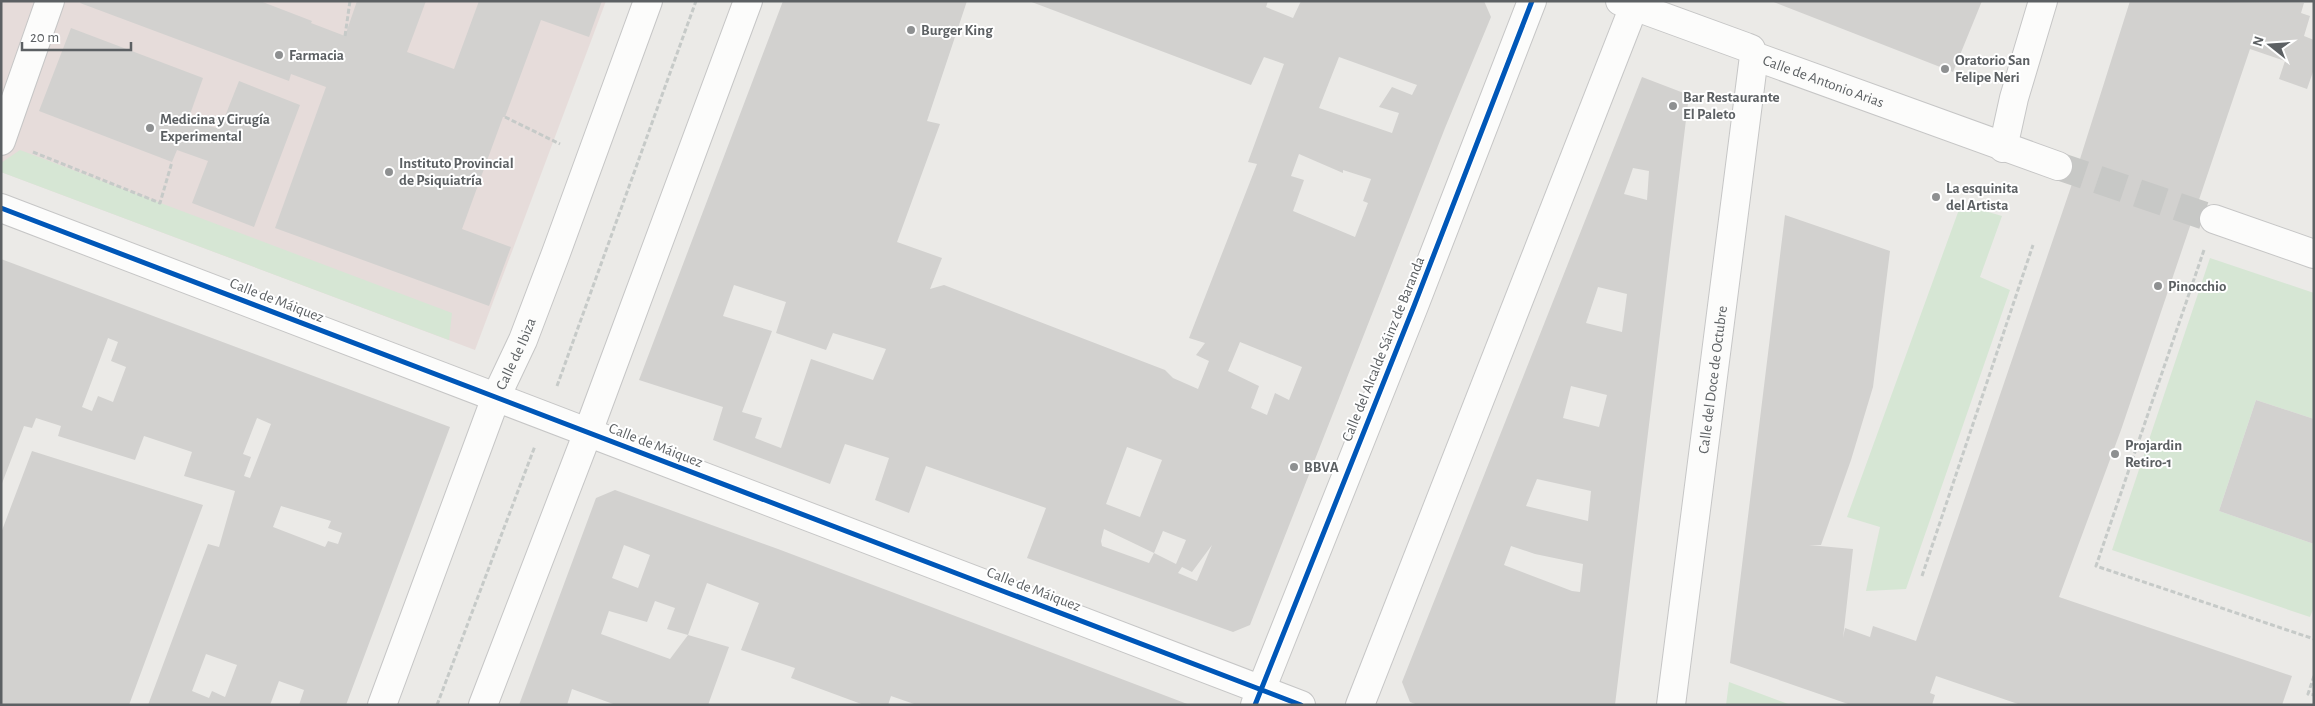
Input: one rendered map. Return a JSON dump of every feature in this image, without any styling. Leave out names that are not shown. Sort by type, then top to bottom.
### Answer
[{"type":"street","points":[[2,141],[50,1]]},
{"type":"street","name":"Calle de Ibiza","points":[[382,705],[496,397],[523,340],[648,1]]},
{"type":"street","points":[[483,705],[588,432],[748,1]]},
{"type":"street","name":"Calle del Alcalde Sáinz de Baranda","points":[[1258,697],[1414,306],[1532,1]]},
{"type":"street","points":[[2003,148],[2014,98],[2043,1]]},
{"type":"street","points":[[1360,705],[1630,3]]},
{"type":"street","name":"Calle de Antonio Arias","points":[[1630,3],[1751,49],[1754,56],[2003,148],[2058,166]]},
{"type":"street","name":"Calle del Doce de Octubre","points":[[1671,705],[1754,56]]},
{"type":"street","name":"Calle de Máiquez","points":[[1,208],[588,432],[1258,697],[1301,705]]},
{"type":"street","points":[[2214,219],[2314,254]]},
{"type":"path","points":[[345,36],[350,1]]},
{"type":"path","points":[[437,705],[546,417],[696,1]]},
{"type":"path","points":[[505,117],[563,146]]},
{"type":"path","points":[[2,141],[160,203],[172,162]]},
{"type":"path","points":[[2214,219],[2096,566],[2314,639]]},
{"type":"path","points":[[1922,576],[2033,245]]},
{"type":"path","points":[[2314,676],[2308,694],[2314,695]]},
{"type":"shaded area","points":[[1,1],[606,1],[475,350],[1,172]]},
{"type":"green space","points":[[20,150],[452,313],[449,340],[1,172],[1,163]]},
{"type":"green space","points":[[1961,204],[2002,216],[1980,277],[2010,290],[1906,589],[1866,591],[1880,527],[1847,517]]},
{"type":"green space","points":[[2210,258],[2314,293],[2314,419],[2256,400],[2219,511],[2314,544],[2314,607],[2310,617],[2112,550]]},
{"type":"green space","points":[[1729,682],[1791,705],[1726,705]]},
{"type":"building","name":"Instituto Provincial de Psiquiatría","points":[[81,1],[260,1],[345,36],[357,1],[426,1],[407,52],[454,69],[479,1],[602,1],[589,37],[541,20],[505,117],[503,117],[462,229],[511,247],[489,306],[275,228],[326,87],[291,74],[289,81],[80,3]]},
{"type":"building","points":[[783,1],[967,1],[927,121],[940,124],[897,242],[942,258],[930,289],[944,285],[1165,370],[1173,378],[1198,389],[1209,361],[1196,355],[1205,343],[1189,338],[1257,164],[1248,162],[1284,64],[1264,57],[1251,85],[1029,1],[1268,1],[1266,7],[1293,18],[1301,1],[1484,1],[1491,17],[1445,128],[1250,625],[1233,632],[1027,558],[1046,508],[926,466],[909,513],[875,500],[889,458],[845,444],[830,484],[713,440],[723,407],[639,380]],"holes":[[[1339,57],[1417,85],[1412,95],[1392,87],[1379,107],[1399,113],[1392,133],[1319,108]],[[1299,154],[1343,173],[1343,170],[1371,179],[1363,201],[1368,203],[1355,237],[1293,211],[1304,180],[1291,176]],[[734,285],[786,302],[776,333],[826,350],[833,333],[886,349],[873,380],[811,359],[781,448],[755,438],[762,418],[742,412],[772,331],[723,316]],[[1240,342],[1302,367],[1289,400],[1275,393],[1267,415],[1251,408],[1259,386],[1228,371]],[[1127,447],[1162,460],[1140,517],[1106,504]],[[1104,529],[1154,553],[1149,563],[1102,546],[1101,541]],[[1163,531],[1186,540],[1176,564],[1154,553]],[[1212,545],[1197,581],[1178,573],[1182,567],[1192,572]]]},
{"type":"building","points":[[1771,1],[1982,1],[1953,72]]},
{"type":"building","points":[[2130,1],[2304,3],[2301,13],[2310,16],[2304,36],[2314,40],[2314,69],[2307,89],[2279,79],[2285,61],[2250,49],[2121,430],[2059,597],[2292,676],[2282,705],[2021,705],[1936,676],[1930,693],[1935,695],[1932,705],[1851,705],[1730,663],[1785,215],[1890,251],[1873,387],[1851,460],[1821,545],[1809,545],[1853,549],[1843,638],[1845,628],[1870,637],[1873,626],[1916,641],[2074,178]]},
{"type":"building","name":"Medicina y Cirugía Experimental","points":[[71,28],[203,78],[188,120],[220,129],[239,81],[300,105],[254,227],[192,203],[208,161],[177,150],[172,162],[39,111]]},
{"type":"building","points":[[1642,77],[1689,95],[1615,705],[1418,705],[1410,702],[1402,682]],"holes":[[[1633,168],[1649,171],[1647,200],[1624,194]],[[1598,287],[1627,294],[1622,332],[1586,323]],[[1571,386],[1607,395],[1599,427],[1563,418]],[[1537,479],[1591,491],[1588,521],[1526,506]],[[1511,546],[1535,554],[1583,564],[1580,592],[1572,591],[1504,565]]]},
{"type":"building","points":[[1,259],[450,427],[346,705],[299,705],[304,690],[279,681],[270,705],[148,705],[208,544],[219,547],[235,491],[184,476],[192,452],[144,436],[135,460],[58,436],[61,426],[36,418],[32,428],[24,426],[1,486]],"holes":[[[108,338],[118,342],[111,361],[126,367],[113,402],[98,396],[92,411],[82,407]],[[257,418],[271,424],[250,478],[244,476],[251,457],[243,454]],[[281,506],[331,521],[328,528],[342,533],[338,544],[328,541],[325,547],[273,527]],[[206,654],[237,665],[225,697],[212,691],[209,698],[192,691]]]},
{"type":"building","points":[[2256,400],[2314,419],[2314,544],[2219,511]]},
{"type":"building","points":[[32,451],[203,505],[129,705],[1,705],[1,533]]},
{"type":"building","points":[[615,490],[778,549],[1190,705],[917,705],[891,696],[888,705],[864,705],[791,678],[795,668],[741,650],[759,603],[707,583],[688,635],[729,647],[708,705],[616,705],[572,689],[567,705],[519,705],[596,498]],"holes":[[[624,545],[650,555],[638,588],[612,578]],[[655,601],[675,608],[667,629],[688,635],[670,659],[601,634],[609,611],[647,622]]]},
{"type":"tunnel","points":[[2058,166],[2214,219]]},
{"type":"cycle path","points":[[1255,705],[1414,306],[1532,1]]},
{"type":"cycle path","points":[[1,208],[1301,705]]},
{"type":"place","name":"Burger King","points":[[911,30]]},
{"type":"place","name":"Farmacia","points":[[279,55]]},
{"type":"place","name":"Oratorio San Felipe Neri","points":[[1945,69]]},
{"type":"place","name":"Bar Restaurante El Paleto","points":[[1673,106]]},
{"type":"place","name":"Medicina y Cirugía Experimental","points":[[150,128]]},
{"type":"place","name":"Instituto Provincial de Psiquiatría","points":[[389,172]]},
{"type":"place","name":"La esquinita del Artista","points":[[1936,197]]},
{"type":"place","name":"Pinocchio","points":[[2158,286]]},
{"type":"place","name":"Projardin Retiro-1","points":[[2115,454]]},
{"type":"place","name":"BBVA","points":[[1294,467]]}]
